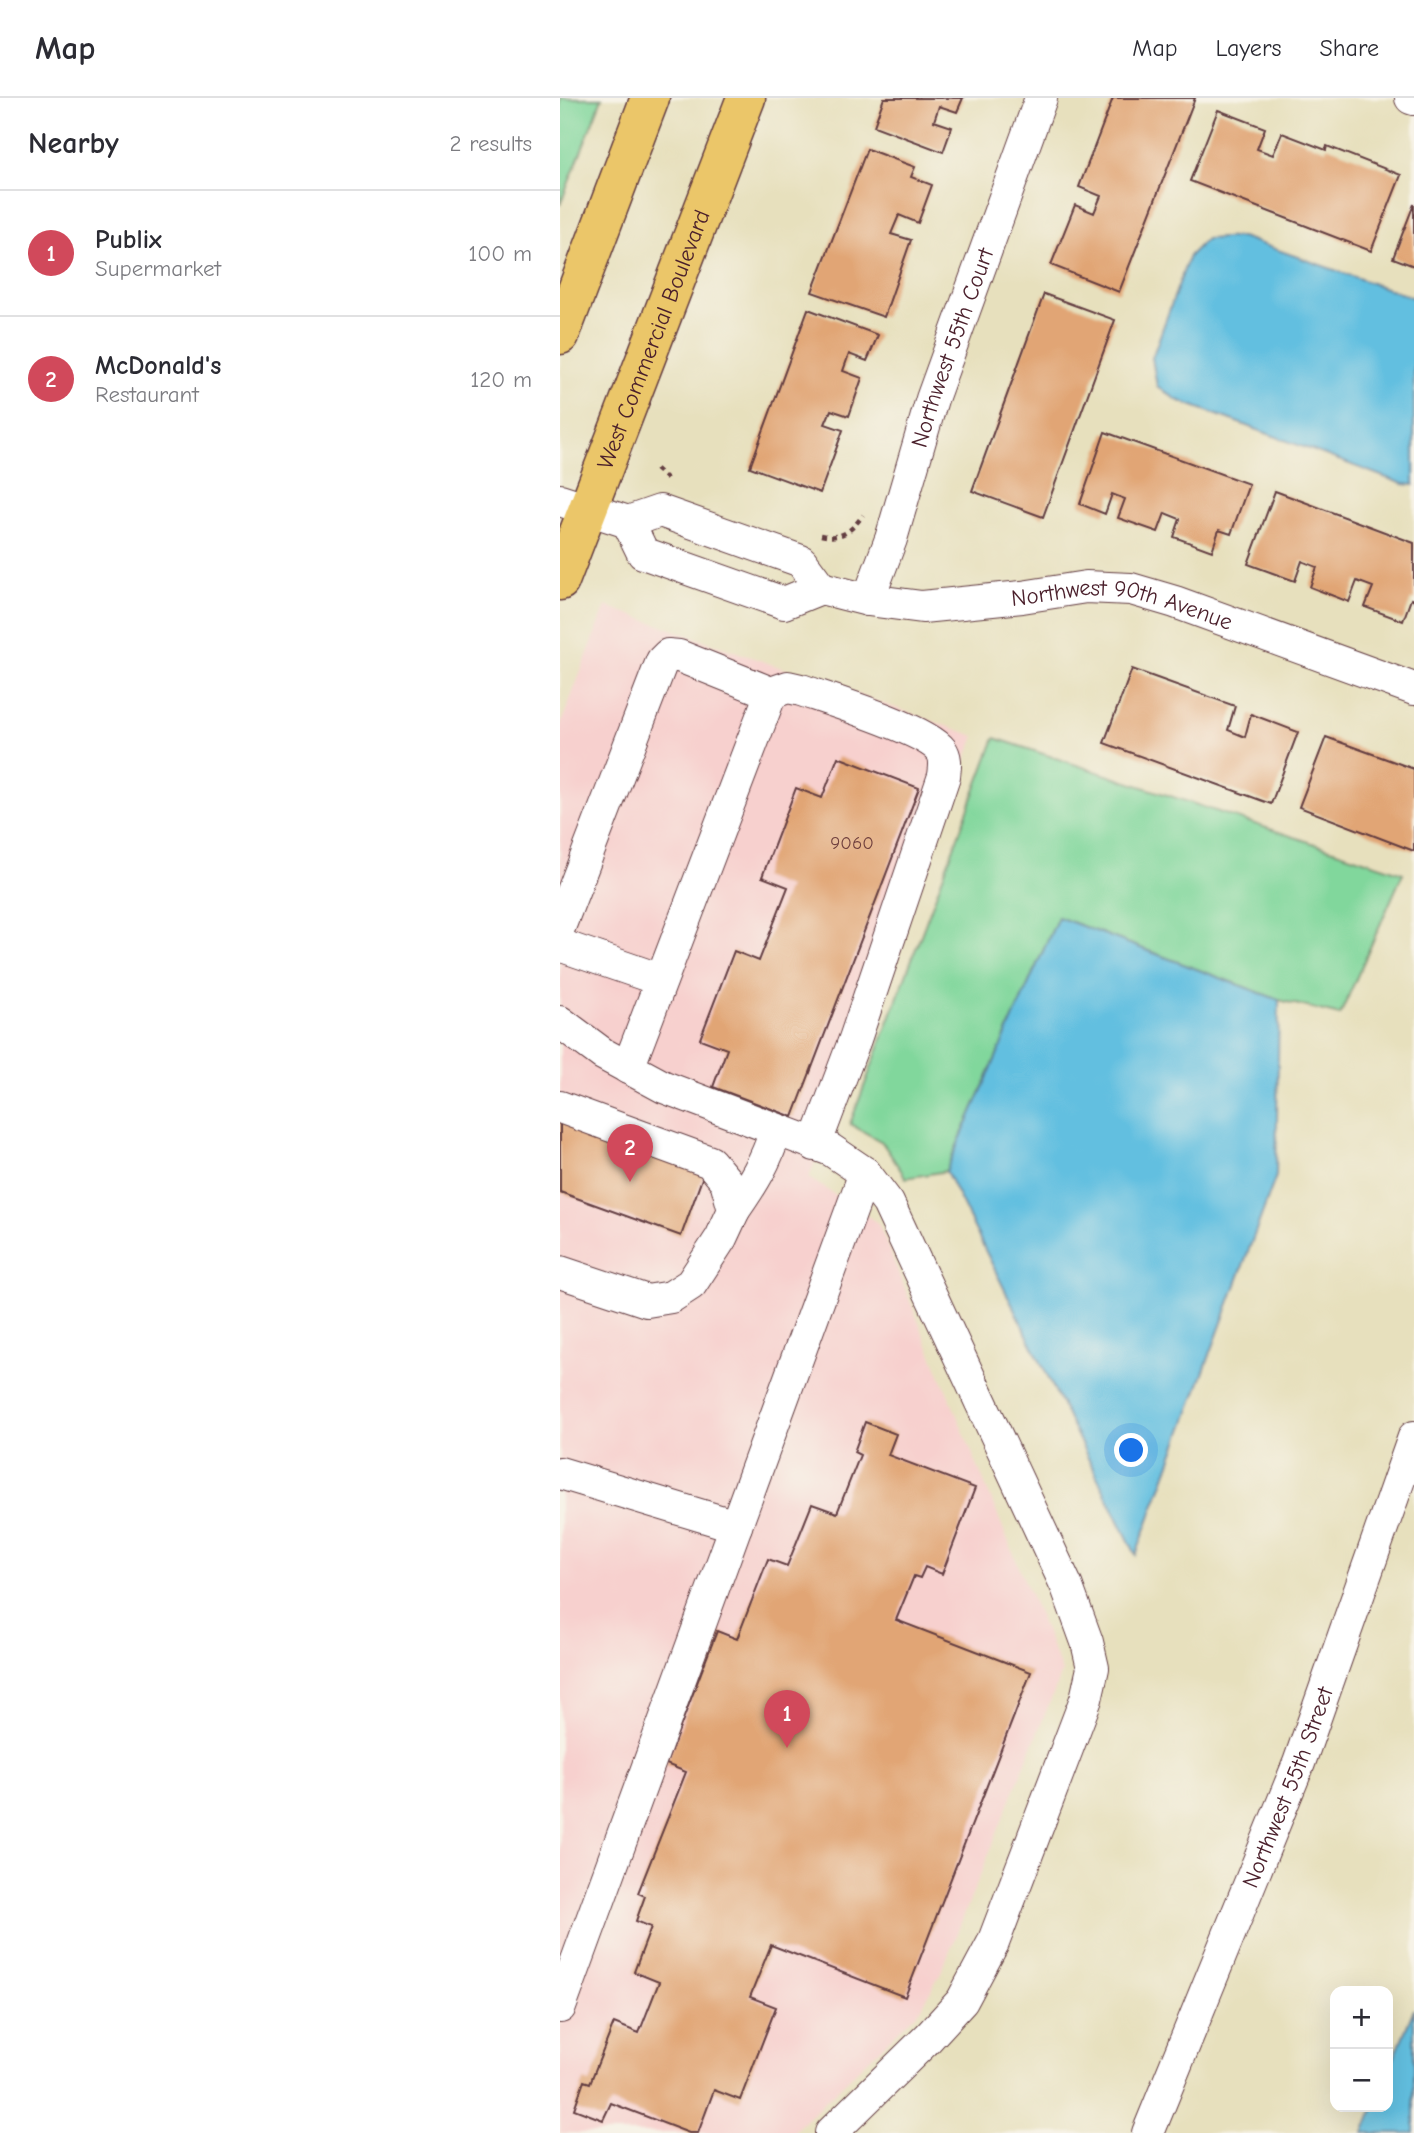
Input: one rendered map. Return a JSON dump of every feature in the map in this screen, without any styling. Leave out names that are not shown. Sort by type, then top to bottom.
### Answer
[{"type":"highway","points":[[560,335],[650,98]]},
{"type":"highway","name":"West Commercial Boulevard","points":[[560,581],[574,504],[746,98]]},
{"type":"street","name":"Northwest 55th Court","points":[[868,600],[891,539],[932,399],[1041,98]]},
{"type":"street","points":[[574,504],[628,523],[660,511],[801,561],[821,588],[784,603],[643,553],[628,523]]},
{"type":"street","name":"Northwest 90th Avenue","points":[[821,588],[868,600],[922,607],[1022,597],[1086,587],[1130,589],[1175,602],[1414,689]]},
{"type":"street","points":[[560,925],[662,662],[668,655],[679,656],[771,693],[788,687],[801,690],[909,729],[941,750],[946,759],[944,776],[855,1039],[815,1145]]},
{"type":"street","points":[[628,1068],[771,693]]},
{"type":"street","points":[[560,942],[568,948],[661,980]]},
{"type":"street","points":[[560,1022],[603,1054],[664,1087],[831,1150],[865,1173],[888,1203],[1056,1563],[1087,1642],[1093,1668],[1086,1699],[993,1942],[962,2000],[928,2039],[831,2133]]},
{"type":"street","points":[[560,1107],[710,1162],[726,1181],[734,1210]]},
{"type":"street","points":[[560,1272],[647,1301],[671,1297],[691,1284],[721,1238],[734,1210],[758,1177],[776,1130]]},
{"type":"street","points":[[560,2007],[865,1173]]},
{"type":"street","name":"Northwest 55th Street","points":[[1148,2133],[1299,1763],[1414,1437]]},
{"type":"street","points":[[560,1473],[736,1526]]},
{"type":"path","points":[[656,469],[670,481]]},
{"type":"path","points":[[812,532],[825,537],[840,537],[852,529],[866,508]]},
{"type":"shaded area","points":[[606,606],[975,736],[809,1178],[878,1223],[1062,1672],[942,1970],[921,2009],[792,2133],[560,2133],[560,726]]},
{"type":"green space","points":[[560,98],[602,98],[560,205]]},
{"type":"green space","points":[[995,738],[1403,873],[1340,1015],[1279,1000],[1058,917],[946,1171],[906,1178],[882,1142],[850,1124]]},
{"type":"water","points":[[1241,237],[1414,298],[1414,485],[1403,484],[1177,400],[1157,386],[1152,358],[1189,256],[1206,239]]},
{"type":"water","points":[[1058,917],[1279,1000],[1276,1176],[1136,1555],[946,1171]]},
{"type":"water","points":[[1414,2009],[1414,2133],[1364,2133],[1372,2112],[1393,2112],[1393,2061]]},
{"type":"building","points":[[884,98],[963,98],[957,112],[939,106],[934,121],[952,127],[943,152],[874,126]]},
{"type":"building","points":[[1113,98],[1195,98],[1119,292],[1051,265],[1075,205],[1094,213],[1101,196],[1079,187]]},
{"type":"building","points":[[1218,110],[1265,128],[1257,149],[1273,155],[1282,133],[1326,150],[1327,146],[1401,175],[1371,251],[1190,181]]},
{"type":"building","points":[[867,149],[915,167],[911,177],[932,185],[918,223],[899,215],[891,234],[911,240],[884,317],[812,292]]},
{"type":"building","points":[[1414,204],[1414,266],[1393,258]]},
{"type":"building","points":[[1044,294],[1115,320],[1043,517],[972,491]]},
{"type":"building","points":[[808,309],[878,335],[867,361],[849,354],[843,371],[862,378],[849,416],[831,410],[825,424],[843,430],[820,493],[750,467]]},
{"type":"building","points":[[1105,432],[1249,484],[1231,534],[1219,530],[1212,551],[1174,537],[1180,519],[1165,513],[1158,532],[1118,518],[1125,499],[1112,494],[1105,514],[1080,504]]},
{"type":"building","points":[[1275,491],[1414,543],[1414,601],[1411,599],[1403,621],[1365,607],[1373,587],[1357,581],[1349,602],[1310,587],[1317,567],[1302,561],[1295,581],[1248,564]]},
{"type":"building","points":[[1132,669],[1235,706],[1228,730],[1245,737],[1251,714],[1298,732],[1271,804],[1104,743]]},
{"type":"building","points":[[1326,737],[1414,769],[1414,851],[1299,807]]},
{"type":"building","points":[[838,757],[919,788],[793,1117],[713,1087],[727,1049],[700,1039],[734,951],[759,961],[788,887],[762,877],[796,788],[822,798]]},
{"type":"building","points":[[560,1120],[704,1173],[681,1236],[560,1192]]},
{"type":"building","points":[[865,1422],[896,1434],[888,1455],[975,1488],[942,1574],[925,1567],[920,1578],[914,1576],[896,1620],[1031,1672],[905,1997],[771,1945],[750,1997],[776,2007],[740,2100],[714,2090],[698,2133],[689,2133],[611,2103],[603,2120],[574,2109],[584,2081],[590,2083],[614,2023],[639,2033],[659,1982],[634,1972],[651,1927],[636,1921],[645,1896],[638,1893],[686,1772],[666,1764],[717,1631],[737,1639],[768,1559],[787,1566],[812,1504],[837,1513],[860,1455],[854,1452]]},
{"type":"place","name":"McDonald's","points":[[630,1182]]},
{"type":"place","name":"Publix","points":[[787,1748]]}]
